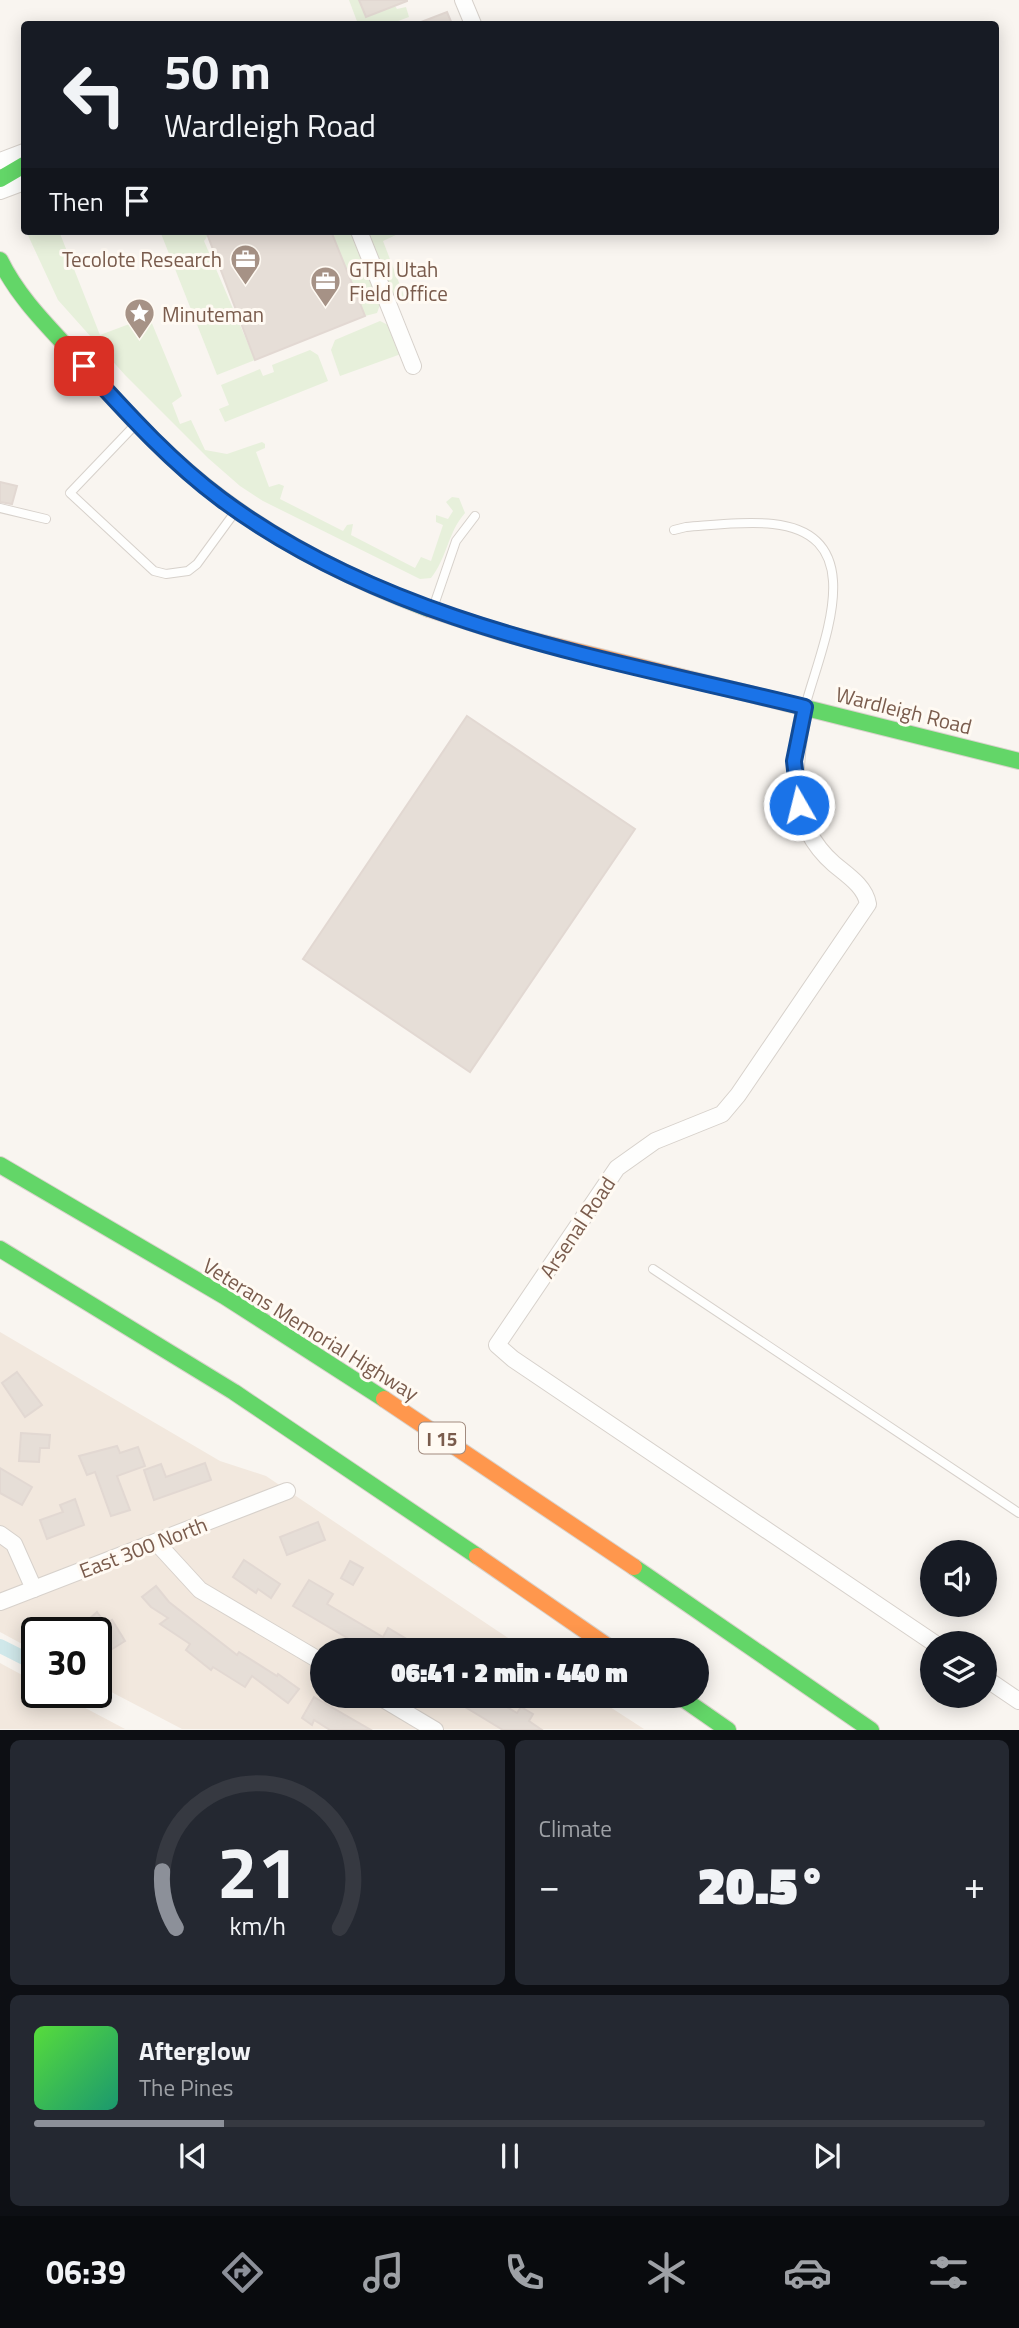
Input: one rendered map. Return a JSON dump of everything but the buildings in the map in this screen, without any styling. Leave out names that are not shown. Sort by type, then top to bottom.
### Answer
[{"type":"main road","points":[[0,178],[21,167]]},
{"type":"main road","name":"Wardleigh Road","points":[[0,260],[34,312],[137,423],[192,476],[237,510],[324,560],[432,611],[503,633],[1019,761]]},
{"type":"main road","points":[[0,290],[34,312]]},
{"type":"main road","name":"Veterans Memorial Highway","points":[[0,1165],[104,1222],[436,1434],[871,1730]]},
{"type":"main road","points":[[0,1249],[71,1289],[348,1468],[596,1638]]},
{"type":"main road","points":[[696,1708],[728,1730]]},
{"type":"street","points":[[463,0],[472,21]]},
{"type":"street","points":[[0,161],[21,153]]},
{"type":"street","points":[[0,191],[21,183]]},
{"type":"street","points":[[361,235],[413,366]]},
{"type":"street","name":"Arsenal Road","points":[[805,707],[794,768],[796,794],[804,825],[822,854],[862,889],[868,904],[738,1095],[722,1114],[655,1141],[617,1168],[498,1345],[513,1359],[920,1634]]},
{"type":"street","name":"East 300 North","points":[[0,1602],[287,1492]]},
{"type":"street","points":[[0,1534],[14,1544],[34,1589]]},
{"type":"street","points":[[156,1542],[200,1590],[310,1655]]},
{"type":"street","points":[[997,1686],[1019,1701]]},
{"type":"street","points":[[398,1708],[435,1730]]},
{"type":"lane","points":[[137,423],[70,493],[155,571],[178,573],[197,564],[237,510]]},
{"type":"lane","points":[[0,508],[46,519]]},
{"type":"lane","points":[[432,611],[456,541],[475,516]]},
{"type":"lane","points":[[674,530],[686,527],[770,523],[800,530],[825,551],[831,562],[836,592],[805,707]]},
{"type":"lane","points":[[653,1269],[1019,1513]]},
{"type":"shaded area","points":[[0,1332],[220,1461],[266,1476],[508,1638],[310,1638],[310,1708],[612,1708],[644,1729],[182,1729],[112,1692],[112,1617],[21,1617],[21,1643],[0,1632]]},
{"type":"shaded area","points":[[0,1663],[21,1674],[21,1708],[85,1708],[125,1729],[0,1729]]},
{"type":"green space","points":[[349,0],[359,0],[366,17],[395,6],[397,9],[406,7],[409,17],[398,21],[357,21]]},
{"type":"green space","points":[[28,235],[61,235],[100,335],[140,320],[151,321],[182,396],[172,403],[180,424],[191,420],[205,450],[227,454],[262,442],[265,448],[256,452],[269,487],[279,484],[284,486],[280,499],[343,531],[347,525],[353,524],[351,535],[415,568],[421,557],[431,561],[443,525],[436,522],[436,515],[448,519],[453,511],[446,502],[452,497],[459,498],[465,513],[431,578],[420,579],[263,501],[240,486],[125,375],[58,300]]},
{"type":"green space","points":[[162,235],[208,235],[204,241],[255,360],[217,375]]},
{"type":"green space","points":[[333,235],[355,235],[381,302],[377,313],[365,316]]},
{"type":"green space","points":[[369,235],[396,235],[383,241],[406,301],[393,297]]},
{"type":"green space","points":[[380,321],[390,326],[401,354],[340,376],[331,350],[335,340]]},
{"type":"green space","points":[[310,350],[318,355],[328,381],[225,422],[219,409],[229,405],[221,385],[260,369],[263,376],[274,372],[272,365]]},
{"type":"waterway","points":[[0,1646],[21,1656]]},
{"type":"traffic: fast","points":[[0,179],[21,167]]},
{"type":"traffic: fast","points":[[0,260],[16,288],[46,325],[163,450],[194,477],[248,518],[306,553],[429,609]]},
{"type":"traffic: fast","points":[[786,703],[1019,761]]},
{"type":"traffic: fast","points":[[0,1165],[224,1296],[384,1399]]},
{"type":"traffic: fast","points":[[0,1249],[234,1392],[477,1556]]},
{"type":"traffic: fast","points":[[634,1567],[871,1730]]},
{"type":"traffic: fast","points":[[696,1708],[728,1730]]},
{"type":"traffic: slow","points":[[429,609],[503,633],[786,703]]},
{"type":"traffic: slow","points":[[384,1399],[634,1567]]},
{"type":"traffic: slow","points":[[477,1556],[596,1638]]},
{"type":"place","name":"Tecolote Research","points":[[245,286]]},
{"type":"place","name":"GTRI Utah Field Office","points":[[326,308]]},
{"type":"place","name":"Minuteman","points":[[139,341]]},
{"type":"route","points":[[84,366],[172,457],[224,501],[309,552],[412,603],[503,633],[805,707],[794,761],[794,782],[799,805]]}]
